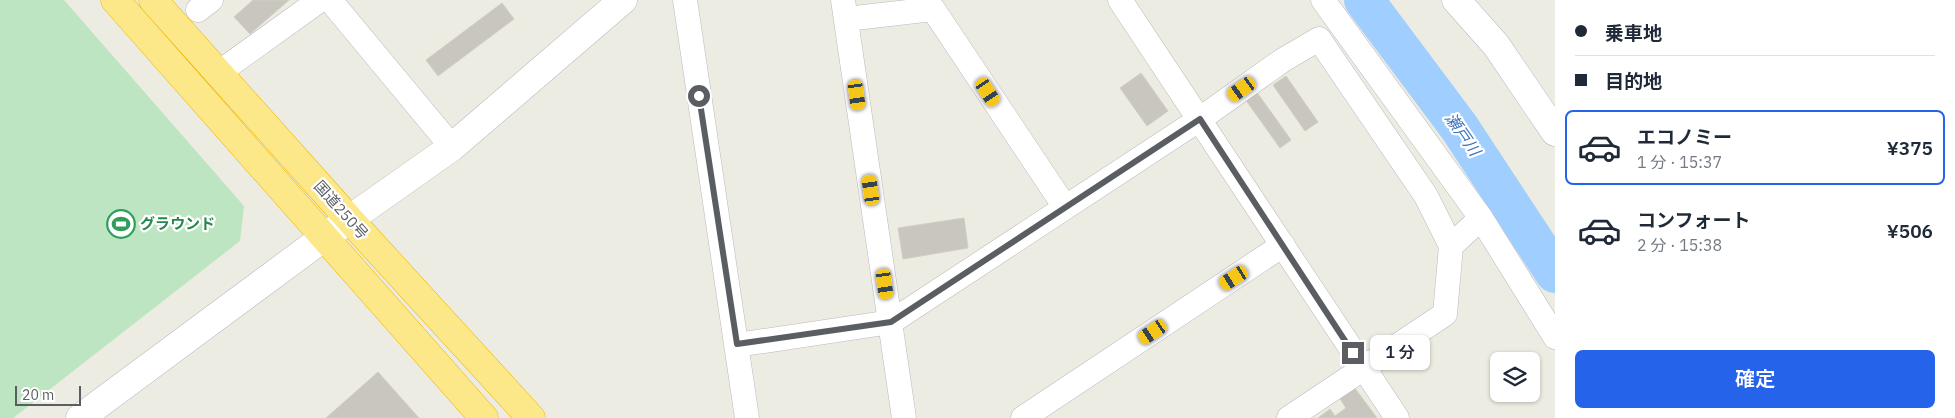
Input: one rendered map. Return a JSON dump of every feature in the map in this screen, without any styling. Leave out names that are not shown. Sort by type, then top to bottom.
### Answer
[{"type":"highway","name":"国道250号","points":[[115,0],[323,238],[484,418]]},
{"type":"highway","name":"国道250号","points":[[152,0],[531,418]]},
{"type":"street","points":[[218,74],[320,0]]},
{"type":"street","points":[[330,0],[452,147]]},
{"type":"street","points":[[80,418],[323,238],[452,147],[624,0]]},
{"type":"street","points":[[685,0],[747,418]]},
{"type":"street","points":[[1120,0],[1397,418]]},
{"type":"street","points":[[1323,0],[1481,218],[1555,337]]},
{"type":"street","points":[[1456,0],[1496,45],[1555,132]]},
{"type":"street","points":[[904,418],[845,9],[934,9],[1065,207]]},
{"type":"street","points":[[737,344],[891,322],[1200,119],[1283,60],[1319,39],[1426,196],[1451,246],[1445,314],[1288,418]]},
{"type":"street","points":[[1451,246],[1481,218]]},
{"type":"street","points":[[1023,418],[1283,245]]},
{"type":"green space","name":"グラウンド","points":[[0,0],[64,0],[244,206],[240,241],[13,418],[0,418]]},
{"type":"building","points":[[253,0],[289,0],[250,34],[234,17]]},
{"type":"building","points":[[502,3],[514,19],[438,76],[426,60]]},
{"type":"building","points":[[1141,73],[1168,111],[1147,126],[1120,88]]},
{"type":"building","points":[[1286,76],[1318,122],[1305,131],[1273,85]]},
{"type":"building","points":[[1256,91],[1291,140],[1280,148],[1245,99]]},
{"type":"building","points":[[964,218],[968,248],[903,259],[898,228]]},
{"type":"building","points":[[378,372],[419,418],[326,418]]},
{"type":"building","points":[[1354,387],[1377,418],[1318,418],[1330,409],[1335,416],[1346,408],[1339,397]]},
{"type":"waterway","name":"瀬戸川","points":[[1364,0],[1459,127],[1555,273]]},
{"type":"place","name":"グラウンド","points":[[121,224]]},
{"type":"route","points":[[699,96],[737,344],[891,322],[1200,119],[1353,353]]}]
